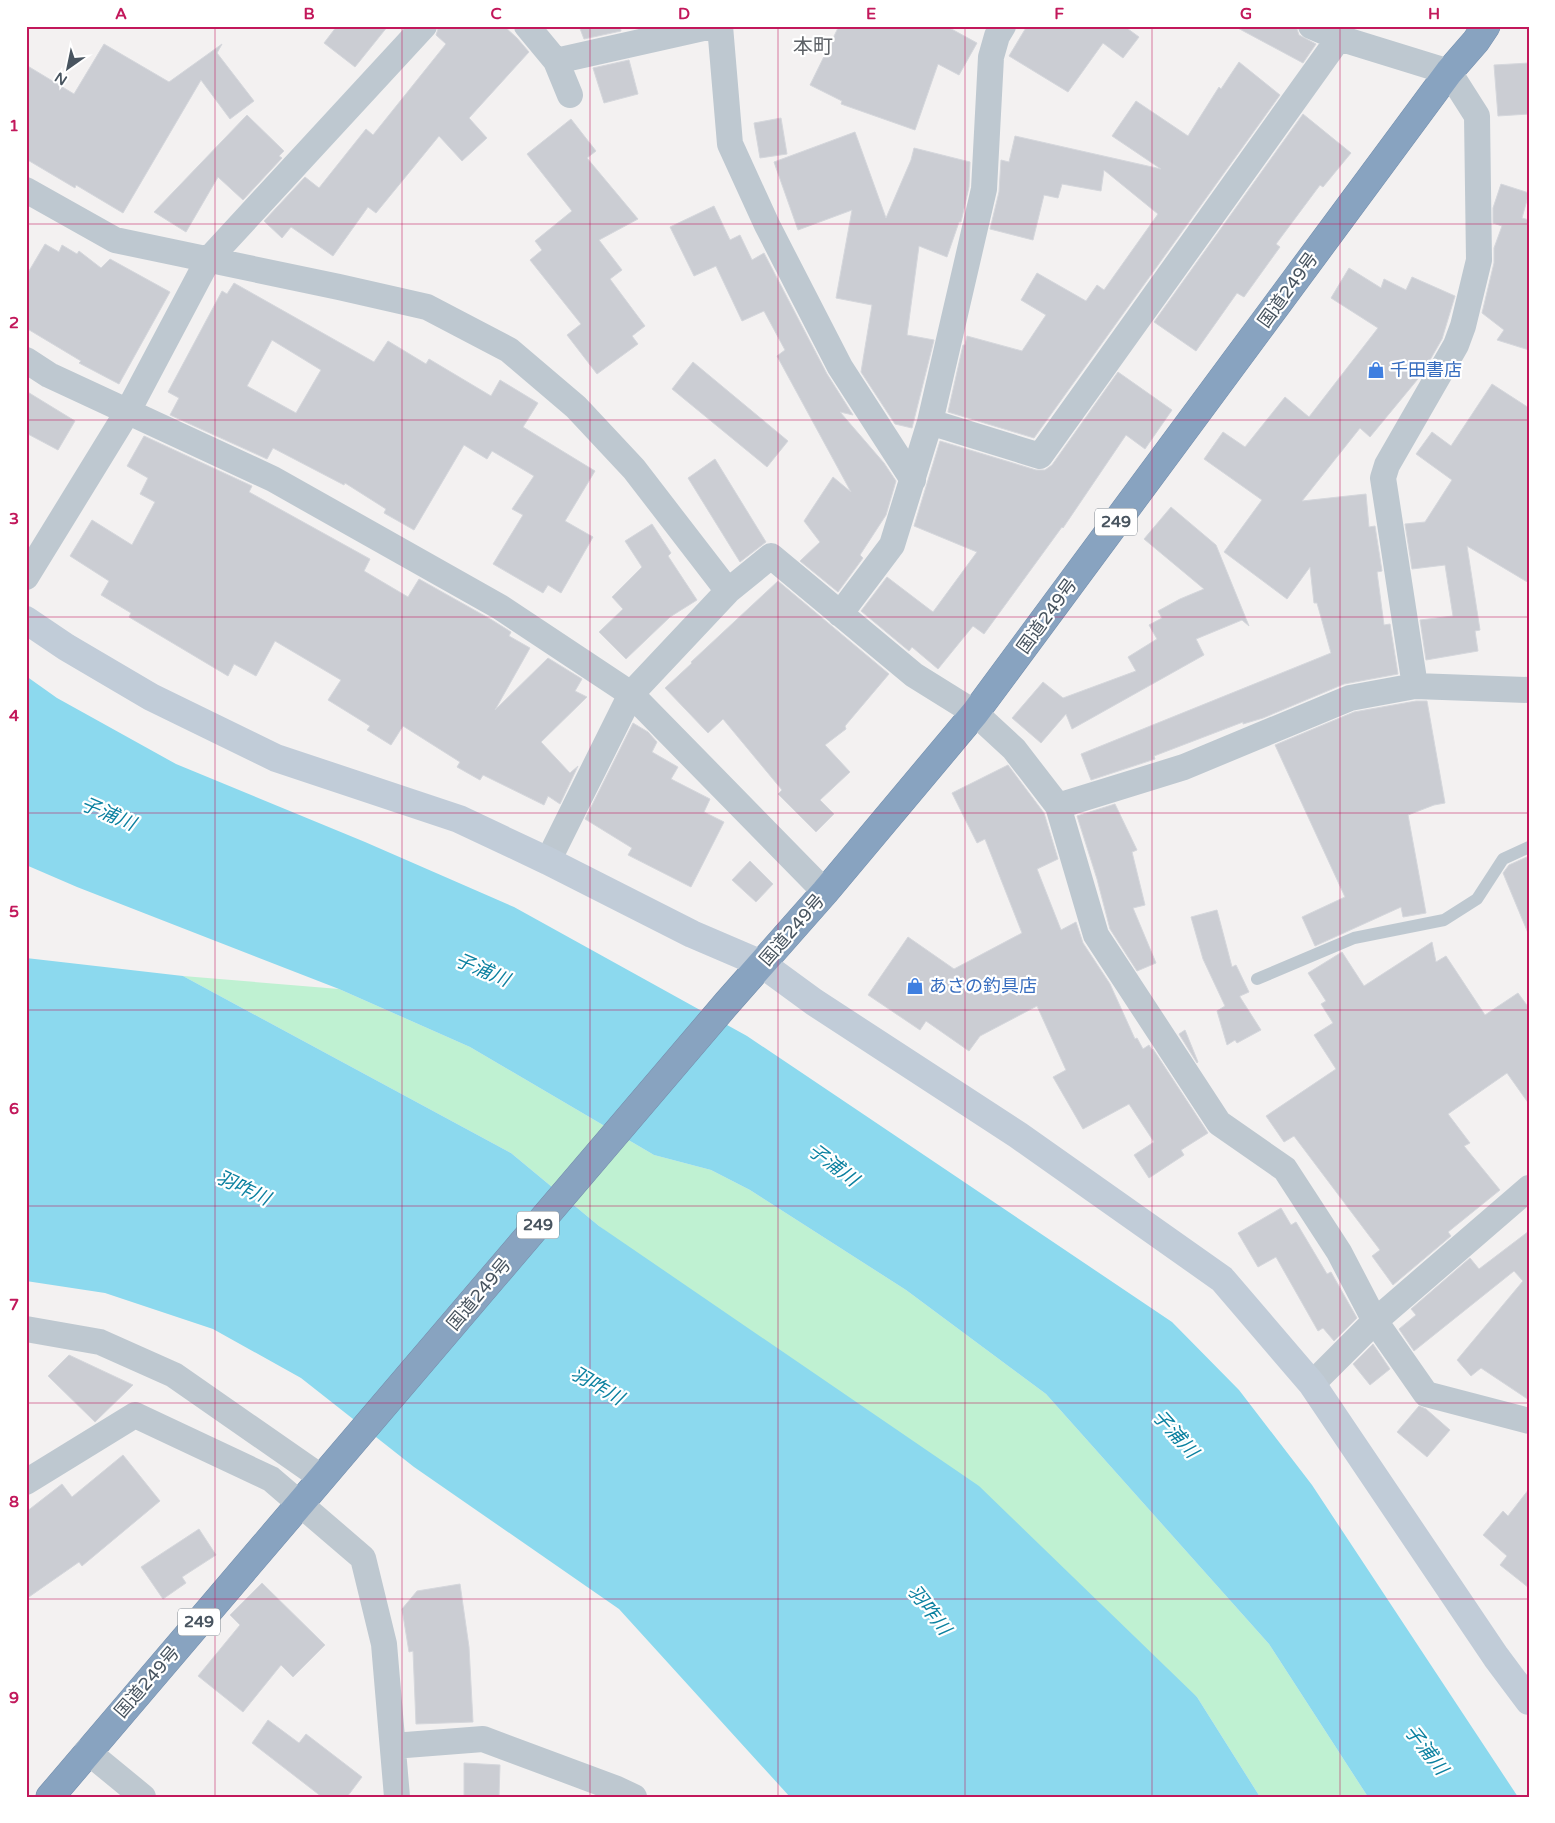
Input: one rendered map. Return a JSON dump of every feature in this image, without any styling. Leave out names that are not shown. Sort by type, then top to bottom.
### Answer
[{"type":"highway","name":"国道249号","points":[[50,1797],[87,1751],[727,1003],[825,892],[975,713],[1449,72],[1476,41],[1486,26]]},
{"type":"street","points":[[26,577],[128,411],[208,260],[424,26]]},
{"type":"street","points":[[527,26],[556,62],[570,95]]},
{"type":"street","points":[[556,62],[712,26]]},
{"type":"street","points":[[720,26],[730,144],[767,225],[840,367],[913,480]]},
{"type":"street","points":[[840,614],[892,545],[930,422],[984,189],[991,57],[996,36],[1004,26]]},
{"type":"street","points":[[1311,26],[1339,38],[1449,72],[1477,116],[1479,260],[1463,326],[1456,345],[1387,465],[1383,478],[1415,686]]},
{"type":"street","points":[[930,422],[1040,456],[1339,38]]},
{"type":"street","points":[[26,190],[115,240],[427,308],[509,350],[576,407],[634,469],[728,591]]},
{"type":"street","points":[[26,360],[49,375],[274,479],[500,607],[632,694],[825,892]]},
{"type":"street","points":[[548,861],[632,694],[728,591],[771,556],[914,675],[975,713],[1014,749],[1058,806],[1096,935],[1219,1124],[1285,1169],[1339,1252],[1375,1321],[1426,1394],[1529,1421]]},
{"type":"street","points":[[26,620],[66,647],[151,697],[276,758],[459,819],[548,861],[692,934],[762,964],[814,1002],[1018,1135],[1222,1279],[1312,1384],[1496,1657],[1529,1701]]},
{"type":"street","points":[[1058,806],[1184,766],[1350,698],[1415,686],[1529,690]]},
{"type":"street","points":[[1312,1384],[1375,1321],[1529,1188]]},
{"type":"street","points":[[26,1330],[100,1342],[174,1375],[322,1478]]},
{"type":"street","points":[[26,1482],[135,1415],[271,1479],[301,1503],[363,1558],[384,1644],[398,1797]]},
{"type":"street","points":[[393,1746],[483,1740],[622,1794]]},
{"type":"street","points":[[87,1751],[143,1797]]},
{"type":"lane","points":[[1257,979],[1354,938],[1444,920],[1478,899],[1503,859],[1529,847]]},
{"type":"green space","points":[[183,976],[339,989],[470,1047],[654,1155],[711,1170],[750,1190],[906,1290],[1046,1394],[1269,1644],[1368,1797],[1260,1797],[1197,1697],[599,1226],[511,1153]]},
{"type":"water","name":"子浦川","points":[[26,676],[57,698],[176,764],[365,842],[514,907],[747,1036],[1172,1322],[1239,1390],[1312,1485],[1518,1797],[1368,1797],[1269,1644],[1046,1394],[906,1290],[750,1190],[711,1170],[654,1155],[470,1047],[339,989],[77,887],[26,865]]},
{"type":"water","name":"羽咋川","points":[[26,958],[183,976],[511,1153],[599,1226],[979,1486],[1197,1697],[1260,1797],[790,1797],[619,1609],[414,1467],[301,1378],[213,1329],[105,1293],[26,1281]]},
{"type":"building","points":[[337,26],[388,26],[355,67],[324,43]]},
{"type":"building","points":[[439,26],[504,26],[529,52],[469,118],[487,138],[462,161],[439,136],[376,213],[368,207],[333,256],[291,227],[282,238],[264,221],[305,177],[319,188],[366,129],[373,135],[446,44],[436,35]]},
{"type":"building","points":[[579,26],[620,26],[621,31],[584,39]]},
{"type":"building","points":[[839,26],[946,26],[977,43],[959,75],[938,64],[915,130],[841,104],[842,101],[810,85]]},
{"type":"building","points":[[1027,26],[1124,26],[1139,37],[1123,58],[1103,43],[1068,92],[1009,56]]},
{"type":"building","points":[[1234,26],[1296,26],[1299,35],[1316,44],[1303,63]]},
{"type":"building","points":[[104,44],[169,82],[222,44],[217,53],[254,101],[230,119],[201,80],[123,213],[76,185],[75,188],[26,159],[26,65],[74,94]]},
{"type":"building","points":[[629,60],[638,94],[604,103],[593,68]]},
{"type":"building","points":[[1239,62],[1280,95],[1034,438],[948,412],[963,345],[965,345],[967,336],[1022,351],[1046,315],[1021,300],[1037,273],[1086,301],[1097,285],[1104,290],[1158,214],[1104,170],[1101,191],[1062,184],[1058,198],[1044,195],[1033,240],[990,229],[999,192],[1001,160],[1009,162],[1015,136],[1161,169],[1112,136],[1136,101],[1188,136],[1219,87],[1221,89]]},
{"type":"building","points":[[1529,63],[1529,114],[1498,116],[1494,65]]},
{"type":"building","points":[[1303,114],[1351,153],[1323,187],[1320,185],[1276,244],[1280,247],[1244,297],[1237,293],[1196,351],[1154,322]]},
{"type":"building","points":[[247,115],[284,151],[279,156],[282,158],[243,200],[218,177],[186,232],[154,212]]},
{"type":"building","points":[[781,118],[787,154],[760,158],[754,123]]},
{"type":"building","points":[[571,119],[596,151],[587,158],[638,219],[599,240],[622,270],[610,279],[645,326],[632,336],[638,344],[597,374],[567,335],[581,324],[530,260],[542,250],[535,241],[572,211],[527,154]]},
{"type":"building","points":[[855,132],[886,218],[911,160],[914,148],[970,162],[969,187],[961,222],[959,222],[947,257],[919,246],[907,335],[934,340],[912,428],[895,424],[861,372],[872,305],[836,298],[852,210],[798,230],[774,162]]},
{"type":"building","points":[[1501,184],[1529,193],[1522,218],[1529,220],[1529,350],[1497,340],[1504,330],[1482,313],[1494,263],[1494,248],[1502,226],[1493,223],[1493,208]]},
{"type":"building","points":[[714,206],[730,240],[740,235],[752,260],[764,253],[827,374],[853,415],[840,412],[884,463],[896,481],[886,515],[860,555],[863,558],[838,592],[800,561],[820,542],[804,521],[833,477],[851,492],[777,356],[785,350],[764,311],[742,321],[716,266],[694,276],[670,227]]},
{"type":"building","points":[[45,244],[59,252],[62,245],[77,254],[79,251],[101,268],[110,259],[170,292],[119,384],[79,363],[81,361],[26,328],[26,276]]},
{"type":"building","points":[[1349,268],[1381,288],[1384,279],[1406,290],[1412,277],[1455,296],[1442,339],[1422,374],[1370,437],[1360,428],[1302,501],[1366,494],[1369,527],[1375,526],[1382,571],[1377,572],[1384,625],[1390,624],[1398,674],[1344,684],[1263,718],[1243,724],[1243,722],[1154,756],[1155,759],[1091,780],[1081,754],[1331,653],[1317,603],[1314,603],[1310,567],[1287,599],[1224,552],[1262,500],[1204,459],[1223,432],[1245,447],[1285,397],[1309,417],[1378,328],[1331,298]]},
{"type":"building","points":[[234,283],[374,362],[388,341],[426,364],[429,359],[491,396],[500,380],[538,403],[523,427],[595,471],[565,521],[593,537],[561,593],[548,585],[543,593],[493,564],[523,515],[512,509],[534,476],[492,451],[487,459],[464,445],[414,530],[384,513],[386,509],[345,483],[344,485],[273,448],[267,459],[170,415],[179,398],[168,392],[222,291],[227,294]],"holes":[[[272,340],[321,370],[296,413],[247,386]]]},
{"type":"building","points":[[693,362],[788,441],[767,467],[672,389]]},
{"type":"building","points":[[1118,372],[1172,410],[1145,449],[1126,435],[1063,528],[984,634],[973,626],[938,669],[912,647],[909,651],[861,611],[887,577],[933,612],[977,552],[914,526],[940,441],[1036,470],[1045,470],[1052,465]]},
{"type":"building","points":[[1492,384],[1529,408],[1529,583],[1467,546],[1480,630],[1475,631],[1478,651],[1426,660],[1420,620],[1453,616],[1445,565],[1412,569],[1405,524],[1425,522],[1452,480],[1416,454],[1432,432],[1451,446]]},
{"type":"building","points":[[26,391],[75,421],[58,450],[26,433]]},
{"type":"building","points":[[144,436],[252,486],[249,492],[370,559],[364,571],[408,597],[419,579],[511,632],[509,636],[530,648],[495,710],[548,658],[582,679],[575,691],[587,697],[541,742],[570,773],[578,766],[560,804],[548,796],[544,805],[483,775],[480,780],[457,767],[460,762],[403,726],[391,745],[367,730],[370,726],[328,700],[341,680],[275,641],[256,676],[234,664],[228,676],[129,617],[131,613],[101,595],[109,581],[70,556],[92,520],[132,545],[155,502],[140,494],[148,478],[127,466]]},
{"type":"building","points":[[715,459],[766,542],[740,562],[688,478]]},
{"type":"building","points":[[1171,507],[1216,545],[1249,626],[1242,620],[1196,639],[1204,655],[1072,729],[1066,714],[1041,743],[1012,718],[1043,682],[1063,698],[1136,671],[1128,657],[1157,639],[1149,625],[1162,618],[1158,611],[1204,589],[1144,539]]},
{"type":"building","points":[[652,524],[671,553],[668,556],[697,600],[670,617],[626,659],[599,632],[623,609],[612,597],[642,567],[625,541]]},
{"type":"building","points":[[778,581],[889,674],[845,726],[846,729],[825,745],[850,772],[820,800],[834,814],[816,832],[778,794],[782,790],[723,719],[708,733],[665,688]]},
{"type":"building","points":[[1416,701],[1427,701],[1445,803],[1408,815],[1426,913],[1403,917],[1401,907],[1315,946],[1302,917],[1345,897],[1275,745],[1354,712]]},
{"type":"building","points":[[633,723],[648,732],[657,742],[652,752],[678,767],[671,779],[710,799],[704,812],[724,822],[691,887],[628,855],[632,848],[585,819]]},
{"type":"building","points":[[1008,765],[1044,813],[1058,859],[1037,869],[1061,930],[1076,922],[1083,943],[1110,984],[1135,1039],[1137,1038],[1143,1049],[1149,1045],[1153,1049],[1208,1133],[1181,1150],[1184,1155],[1149,1178],[1134,1155],[1154,1142],[1129,1104],[1083,1129],[1053,1077],[1066,1070],[1037,1006],[980,1036],[969,1051],[926,1021],[920,1030],[868,995],[908,937],[954,969],[1022,933],[985,839],[977,843],[952,793]]},
{"type":"building","points":[[1115,804],[1137,850],[1132,852],[1145,905],[1133,908],[1156,963],[1137,971],[1110,929],[1097,879],[1077,816]]},
{"type":"building","points":[[1529,856],[1528,933],[1503,873],[1509,865]]},
{"type":"building","points":[[750,861],[773,884],[756,902],[732,880]]},
{"type":"building","points":[[1217,910],[1232,967],[1236,965],[1249,992],[1240,997],[1261,1030],[1237,1043],[1235,1040],[1227,1045],[1217,1011],[1225,1006],[1203,959],[1191,917]]},
{"type":"building","points":[[1432,942],[1436,962],[1446,956],[1485,1015],[1518,993],[1529,1008],[1529,1104],[1507,1073],[1448,1114],[1470,1143],[1464,1146],[1500,1190],[1448,1232],[1451,1236],[1393,1285],[1372,1256],[1380,1250],[1294,1136],[1284,1142],[1266,1116],[1336,1069],[1314,1035],[1333,1023],[1321,1004],[1326,1001],[1308,973],[1342,952],[1364,986]]},
{"type":"building","points":[[1185,1030],[1198,1062],[1197,1063],[1179,1034]]},
{"type":"building","points":[[1281,1208],[1291,1225],[1296,1222],[1327,1274],[1331,1272],[1357,1318],[1334,1341],[1323,1328],[1318,1331],[1276,1257],[1258,1267],[1238,1233]]},
{"type":"building","points":[[1529,1231],[1529,1400],[1481,1368],[1471,1376],[1457,1360],[1523,1281],[1514,1271],[1414,1351],[1399,1329],[1416,1315],[1411,1309],[1470,1258],[1479,1269]]},
{"type":"building","points":[[1373,1344],[1390,1369],[1370,1385],[1353,1364]]},
{"type":"building","points":[[69,1355],[133,1385],[95,1422],[48,1376]]},
{"type":"building","points":[[1419,1406],[1426,1409],[1450,1430],[1427,1457],[1397,1432]]},
{"type":"building","points":[[123,1455],[160,1501],[82,1566],[79,1562],[26,1599],[26,1512],[62,1484],[72,1497]]},
{"type":"building","points":[[1529,1489],[1529,1588],[1500,1565],[1507,1556],[1483,1535],[1503,1511],[1508,1516]]},
{"type":"building","points":[[199,1529],[216,1555],[182,1577],[186,1583],[163,1599],[141,1567]]},
{"type":"building","points":[[262,1583],[325,1645],[293,1677],[281,1665],[243,1712],[198,1676],[240,1625],[230,1615]]},
{"type":"building","points":[[460,1584],[469,1647],[473,1722],[416,1724],[413,1651],[409,1652],[402,1609],[417,1591]]},
{"type":"building","points":[[268,1720],[299,1743],[306,1734],[362,1777],[347,1797],[322,1797],[252,1743]]},
{"type":"building","points":[[464,1763],[500,1765],[499,1797],[464,1797]]},
{"type":"place","name":"千田書店","points":[[1376,370]]},
{"type":"place","name":"あさの釣具店","points":[[915,986]]},
{"type":"district","name":"本町","points":[[813,47]]}]
